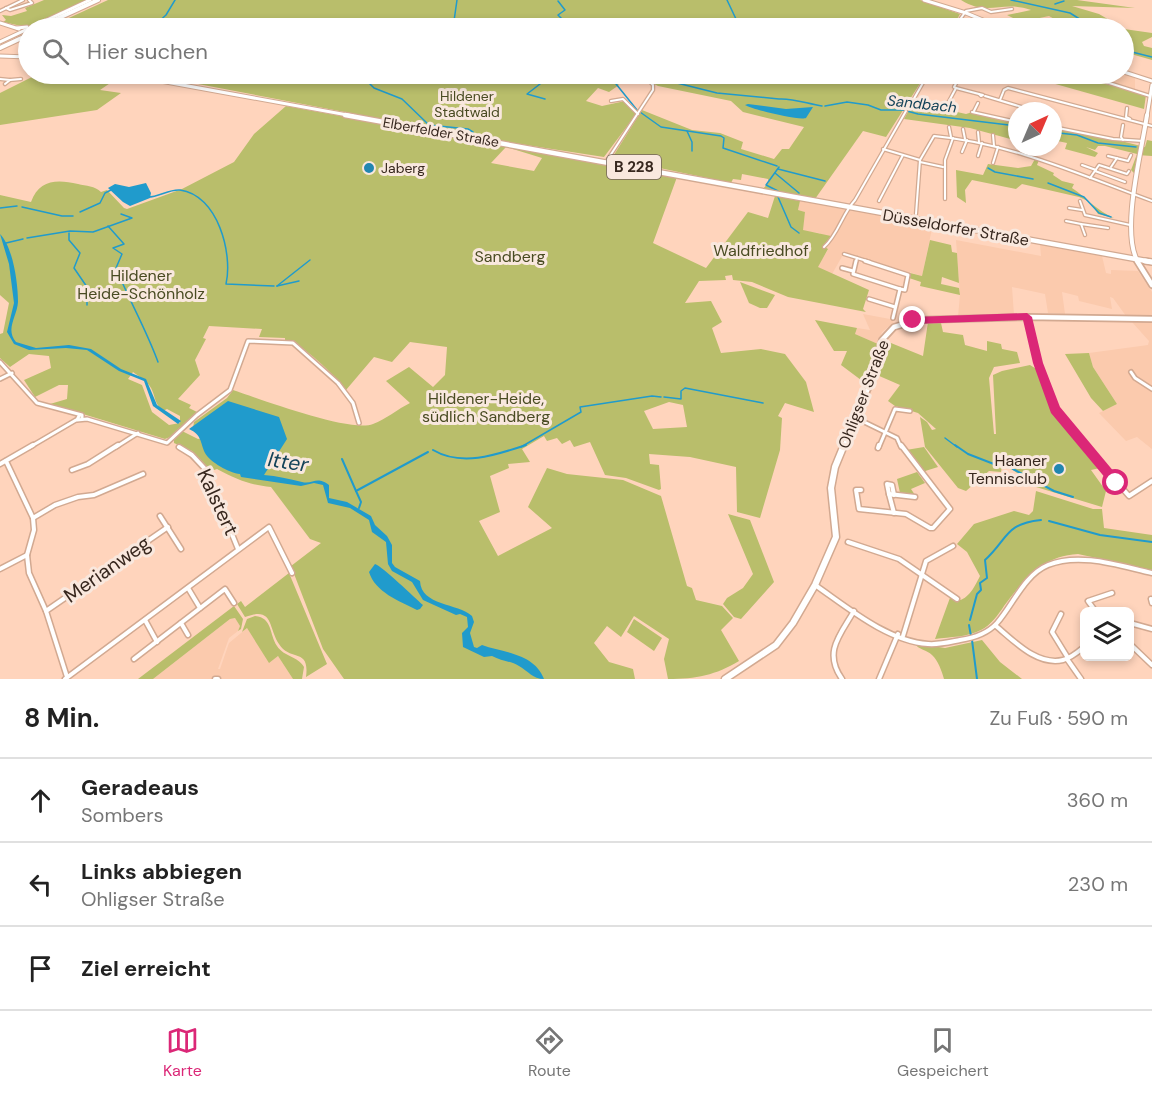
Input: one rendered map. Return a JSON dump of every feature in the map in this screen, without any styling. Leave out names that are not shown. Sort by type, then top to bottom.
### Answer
[{"type":"highway","points":[[59,18],[98,0]]},
{"type":"highway","points":[[65,18],[104,0]]},
{"type":"highway","points":[[0,45],[18,37]]},
{"type":"main road","points":[[50,18],[90,0]]},
{"type":"main road","points":[[924,0],[978,18]]},
{"type":"main road","points":[[0,23],[17,28]]},
{"type":"main road","points":[[0,56],[18,57]]},
{"type":"main road","points":[[1134,76],[1152,83],[1130,225],[1136,259],[1152,285]]},
{"type":"main road","name":"Elberfelder Straße","points":[[177,84],[761,190]]},
{"type":"main road","name":"Düsseldorfer Straße","points":[[761,190],[1152,262]]},
{"type":"main road","name":"Ohligser Straße","points":[[725,679],[776,645],[793,623],[835,545],[836,527],[831,488],[833,478],[882,340],[894,327],[918,320],[1027,317],[1152,319]]},
{"type":"street","points":[[0,11],[23,0]]},
{"type":"street","points":[[6,8],[11,11],[32,3],[30,0]]},
{"type":"street","points":[[960,18],[963,12],[982,8],[991,12],[1012,9]]},
{"type":"street","points":[[0,79],[18,80]]},
{"type":"street","points":[[5,84],[10,80]]},
{"type":"street","points":[[606,162],[654,87],[651,84]]},
{"type":"street","points":[[824,247],[834,236],[922,84]]},
{"type":"street","points":[[948,103],[956,84]]},
{"type":"street","points":[[1113,84],[1150,96]]},
{"type":"street","points":[[956,88],[980,94]]},
{"type":"street","points":[[1000,100],[1004,90],[1008,88],[1152,126]]},
{"type":"street","points":[[985,96],[1008,103]]},
{"type":"street","points":[[611,101],[619,97],[623,98],[638,114]]},
{"type":"street","points":[[978,103],[973,112],[1008,120]]},
{"type":"street","points":[[1127,108],[1126,117],[1133,121]]},
{"type":"street","points":[[1123,125],[1121,137],[1123,140]]},
{"type":"street","points":[[945,199],[943,167],[946,150],[952,137],[949,127]]},
{"type":"street","points":[[962,152],[966,140],[963,129]]},
{"type":"street","points":[[1062,129],[1123,140],[1143,141]]},
{"type":"street","points":[[978,132],[981,143],[978,156]]},
{"type":"street","points":[[993,135],[996,146],[993,163]]},
{"type":"street","points":[[916,214],[920,161],[934,136],[952,137],[996,146],[1040,159],[1152,201]]},
{"type":"street","points":[[883,149],[943,167]]},
{"type":"street","points":[[879,201],[903,155]]},
{"type":"street","points":[[1111,167],[1117,158],[1128,161],[1131,155]]},
{"type":"street","points":[[1082,165],[1125,182]]},
{"type":"street","points":[[1090,178],[1099,165],[1127,174],[1129,171]]},
{"type":"street","points":[[1080,201],[1088,225]]},
{"type":"street","points":[[1069,208],[1083,210]]},
{"type":"street","points":[[1085,215],[1130,225]]},
{"type":"street","points":[[1066,221],[1108,228]]},
{"type":"street","points":[[1081,224],[1085,235]]},
{"type":"street","points":[[842,268],[853,271],[854,275],[905,290],[908,275],[906,273],[844,254]]},
{"type":"street","points":[[853,271],[857,258]]},
{"type":"street","points":[[893,318],[900,289]]},
{"type":"street","points":[[869,299],[895,307]]},
{"type":"street","points":[[1027,317],[1038,363],[1055,410],[1129,496],[1152,481]]},
{"type":"street","points":[[0,362],[37,403],[79,418],[167,443],[197,415],[230,390],[248,341],[293,343],[338,383],[353,403],[359,423]]},
{"type":"street","points":[[1131,372],[1135,378],[1152,389]]},
{"type":"street","points":[[0,379],[12,373]]},
{"type":"street","points":[[878,448],[895,409],[910,411]]},
{"type":"street","points":[[0,464],[79,418]]},
{"type":"street","points":[[856,418],[900,440],[904,452],[938,497],[950,506],[933,528],[906,514],[859,509],[856,490],[861,490]]},
{"type":"street","points":[[72,470],[88,464],[138,433]]},
{"type":"street","name":"Kalstert","points":[[179,447],[192,455],[206,470],[238,549],[270,527],[292,573]]},
{"type":"street","points":[[6,461],[33,518],[34,530],[27,555],[29,573],[46,611],[66,678],[238,549]]},
{"type":"street","points":[[33,518],[55,505],[78,497],[94,495],[143,474]]},
{"type":"street","points":[[894,513],[892,494],[915,497]]},
{"type":"street","name":"Merianweg","points":[[160,516],[181,549]]},
{"type":"street","name":"Merianweg","points":[[46,611],[168,527]]},
{"type":"street","points":[[848,542],[891,555],[957,599]]},
{"type":"street","points":[[879,679],[900,635],[928,559],[953,546]]},
{"type":"street","points":[[0,569],[27,555]]},
{"type":"street","points":[[815,585],[854,611],[900,635],[928,644],[966,640],[995,625],[1033,577],[1047,566],[1072,560],[1152,573]]},
{"type":"street","points":[[188,588],[200,608]]},
{"type":"street","points":[[134,659],[225,589],[234,603]]},
{"type":"street","points":[[1092,607],[1088,601],[1112,593]]},
{"type":"street","points":[[842,679],[833,668],[831,656],[854,611]]},
{"type":"street","points":[[1061,614],[1052,632],[1081,679]]},
{"type":"street","points":[[145,620],[157,642]]},
{"type":"street","points":[[181,623],[188,635]]},
{"type":"street","points":[[1134,624],[1152,629]]},
{"type":"street","points":[[995,625],[1035,655],[1050,660],[1068,658],[1080,650]]},
{"type":"street","points":[[1134,648],[1152,665]]},
{"type":"shaded area","points":[[1134,77],[1135,90],[1115,84],[1134,84]]},
{"type":"shaded area","points":[[800,201],[933,224],[922,276],[844,253],[832,274],[817,267],[828,250],[823,246],[820,233],[802,231],[805,212],[798,210]]},
{"type":"shaded area","points":[[956,240],[1041,256],[1040,244],[1102,256],[1106,273],[1111,274],[1111,270],[1138,271],[1152,292],[1152,315],[1126,316],[1113,298],[1110,297],[1112,309],[1079,301],[1078,296],[1062,292],[1065,314],[1048,313],[1045,294],[1012,287],[1014,315],[958,317],[960,295]]},
{"type":"shaded area","points":[[863,314],[890,319],[894,322],[882,332],[878,344],[855,334],[857,328],[870,330]]},
{"type":"shaded area","points":[[1132,322],[1152,322],[1152,449],[1137,437],[1126,441],[1099,413],[1117,404],[1093,367],[1089,353],[1148,345],[1149,341]]},
{"type":"shaded area","points":[[235,618],[240,626],[238,631],[229,638],[218,669],[220,669],[229,643],[247,628],[269,662],[278,656],[293,679],[153,679],[230,619]]},
{"type":"green space","points":[[44,0],[88,0],[47,18],[18,18],[18,25],[3,22],[6,20],[2,15],[11,16],[27,11],[25,8]]},
{"type":"green space","points":[[108,0],[920,0],[960,14],[958,18],[69,18]]},
{"type":"green space","points":[[961,0],[1077,0],[1135,8],[1072,6],[1106,18],[1052,18],[1049,16],[1013,18],[1007,15],[1031,10],[1021,7],[987,8],[971,5]]},
{"type":"green space","points":[[1134,30],[1152,33],[1152,37],[1142,42],[1144,46],[1152,48],[1152,60],[1134,55]]},
{"type":"green space","points":[[18,84],[109,84],[100,90],[121,93],[97,110],[0,125],[0,93]]},
{"type":"green space","name":"Hildener Stadtwald","points":[[198,84],[618,84],[609,92],[598,88],[586,101],[602,106],[625,101],[637,113],[604,157],[481,138]]},
{"type":"green space","points":[[654,84],[920,84],[886,137],[863,131],[815,199],[763,189],[769,182],[768,179],[742,174],[741,180],[733,179],[731,183],[612,158],[642,110],[692,130],[720,133],[743,142],[741,149],[774,159],[782,149],[789,149],[804,127],[743,112],[731,101]]},
{"type":"green space","points":[[1055,84],[1111,84],[1146,95],[1144,109]]},
{"type":"green space","points":[[915,99],[917,103],[966,114],[976,111],[1008,119],[1008,138],[970,128],[904,119]]},
{"type":"green space","points":[[286,106],[677,177],[653,243],[706,268],[748,212],[768,218],[775,196],[800,201],[798,210],[805,212],[803,230],[831,236],[823,246],[828,249],[818,267],[869,290],[863,309],[866,312],[788,297],[752,282],[733,280],[732,275],[725,276],[726,280],[699,281],[685,303],[711,301],[722,322],[712,328],[721,353],[761,349],[785,354],[806,382],[814,412],[785,403],[778,416],[782,418],[780,450],[760,518],[737,512],[736,467],[690,457],[649,454],[650,464],[659,465],[661,489],[659,490],[626,478],[605,475],[590,442],[574,447],[570,440],[562,444],[557,438],[547,441],[544,436],[522,449],[530,462],[508,464],[509,468],[490,476],[500,512],[479,521],[498,556],[552,528],[528,507],[547,468],[567,474],[623,480],[661,496],[687,586],[692,588],[696,600],[722,606],[733,618],[721,630],[739,661],[722,670],[705,675],[668,679],[664,659],[669,639],[634,616],[621,637],[607,626],[594,643],[609,662],[633,669],[635,679],[344,679],[323,649],[291,566],[321,543],[310,539],[271,487],[243,481],[217,469],[211,471],[192,451],[174,443],[174,440],[182,431],[198,439],[206,438],[193,428],[194,422],[227,398],[233,390],[326,420],[345,424],[373,424],[410,403],[386,381],[409,367],[433,387],[445,375],[447,347],[410,342],[392,362],[374,357],[346,390],[318,361],[300,347],[285,341],[285,338],[259,337],[262,329],[209,326],[203,338],[206,339],[195,360],[200,375],[178,399],[191,405],[189,408],[197,412],[165,439],[50,404],[67,399],[68,385],[59,385],[35,397],[24,380],[51,368],[49,356],[29,354],[10,367],[0,358],[0,334],[3,333],[9,303],[0,295],[0,195],[31,202],[34,195],[44,185],[70,182],[90,186],[101,192],[107,190],[127,209],[182,189],[234,162],[254,134]],"holes":[[[506,147],[542,158],[534,171],[491,163]],[[133,372],[146,381],[160,408],[180,416],[180,423],[169,425],[152,412],[142,385],[128,379]],[[669,402],[683,405],[687,427],[653,429],[644,411]]]},
{"type":"green space","points":[[1062,130],[1125,140],[1125,142],[1145,147],[1147,140],[1152,141],[1152,156],[1137,155],[1134,173],[1131,170],[1137,154],[1105,146],[1098,146],[1095,150],[1086,147],[1098,153],[1095,157],[1065,149],[1067,143],[1062,142]]},
{"type":"green space","points":[[1035,159],[1039,160],[1037,165],[1054,173],[1053,175],[1062,181],[1074,184],[1072,188],[1089,202],[1079,197],[1022,184],[1016,189],[972,180],[965,190],[966,203],[957,197],[956,170],[983,175],[988,164],[1018,168],[1031,166]]},
{"type":"green space","points":[[1090,203],[1102,212],[1114,218],[1098,214]]},
{"type":"green space","points":[[930,240],[951,245],[952,252],[957,253],[959,283],[942,277],[941,284],[959,288],[960,295],[920,286],[921,282],[909,278],[910,273],[922,276]]},
{"type":"green space","points":[[740,282],[775,295],[767,308],[760,308],[749,303]]},
{"type":"green space","points":[[815,320],[857,328],[855,334],[878,344],[865,383],[841,365],[847,351],[834,351]]},
{"type":"green space","points":[[928,322],[941,323],[943,332],[963,335],[965,345],[987,351],[987,341],[1001,344],[1002,349],[1017,352],[1020,363],[994,367],[989,378],[994,434],[996,434],[993,375],[1030,365],[1038,370],[1056,415],[1100,468],[1091,470],[1106,491],[1102,507],[1036,487],[1013,470],[1002,466],[1001,472],[989,471],[966,491],[958,488],[925,447],[920,417],[932,430],[936,429],[918,413],[895,406],[888,401],[900,385],[877,375],[886,341],[923,356]]},
{"type":"green space","points":[[1089,353],[1093,367],[1117,404],[1103,411],[1091,398],[1065,354]]},
{"type":"green space","points":[[924,447],[938,467],[922,472],[906,450]]},
{"type":"green space","points":[[917,472],[925,483],[911,489],[915,495],[900,493],[897,479]]},
{"type":"green space","points":[[1036,491],[1093,509],[1102,509],[1104,528],[1152,535],[1152,570],[1078,554],[1054,559],[1027,578],[985,628],[965,635],[935,639],[951,595],[957,601],[965,598],[980,576],[967,552],[957,544],[974,524],[1014,511],[1029,515],[1033,511]]},
{"type":"green space","points":[[728,514],[750,520],[774,582],[741,619],[734,617],[723,604],[727,598],[743,588],[753,574]]},
{"type":"green space","points":[[289,573],[327,664],[306,677],[305,662],[302,658],[283,649],[266,616],[254,614],[245,617],[237,604],[241,601],[245,607]]},
{"type":"green space","points":[[234,606],[243,619],[241,629],[238,631],[240,626],[235,618],[230,619],[153,679],[138,679]]},
{"type":"green space","points":[[255,616],[261,617],[268,623],[274,641],[280,650],[304,667],[302,679],[293,679],[278,656],[269,663],[247,628],[242,632],[247,619]]},
{"type":"green space","points":[[634,619],[662,638],[654,651],[627,632]]},
{"type":"green space","points":[[982,640],[1000,662],[1022,679],[944,679],[934,657],[914,643],[945,648]]},
{"type":"water","points":[[745,105],[786,109],[813,107],[806,118],[794,118]]},
{"type":"water","points":[[146,183],[151,193],[150,198],[130,206],[108,188],[115,184],[129,187]]},
{"type":"water","points":[[0,234],[8,247],[16,276],[18,302],[12,332],[16,342],[36,348],[69,345],[91,349],[121,369],[146,379],[157,405],[181,421],[178,424],[153,406],[144,381],[119,371],[87,350],[66,348],[29,350],[14,344],[7,332],[14,303],[9,264]]},
{"type":"water","points":[[228,401],[279,417],[287,439],[264,475],[306,483],[318,480],[325,482],[329,485],[329,498],[347,502],[371,516],[375,525],[387,536],[392,545],[392,563],[395,567],[420,581],[422,589],[433,600],[472,616],[474,622],[470,633],[474,647],[482,645],[526,659],[539,670],[544,679],[534,676],[513,663],[492,656],[484,657],[463,647],[462,633],[468,627],[467,617],[456,615],[423,600],[412,582],[392,571],[388,564],[386,542],[372,532],[369,520],[350,508],[328,503],[323,485],[314,483],[301,486],[241,477],[240,474],[225,469],[211,460],[205,453],[198,436],[189,429]]},
{"type":"water","points":[[375,564],[423,605],[420,609],[417,610],[395,599],[376,585],[369,572]]},
{"type":"waterway","points":[[163,18],[175,0]]},
{"type":"waterway","points":[[454,18],[457,0]]},
{"type":"waterway","points":[[727,0],[736,18]]},
{"type":"waterway","points":[[1011,0],[1070,13],[1078,18]]},
{"type":"waterway","name":"Sandbach","points":[[558,1],[565,10],[558,15],[561,18]]},
{"type":"waterway","points":[[1055,4],[1064,1]]},
{"type":"waterway","points":[[1134,52],[1152,57]]},
{"type":"waterway","points":[[370,84],[374,88],[402,99],[429,125],[468,129],[473,132]]},
{"type":"waterway","points":[[540,84],[527,94],[545,99]]},
{"type":"waterway","points":[[616,84],[637,110]]},
{"type":"waterway","name":"Sandbach","points":[[681,84],[717,93],[790,99],[822,106]]},
{"type":"waterway","name":"Sandbach","points":[[825,106],[847,102],[868,105],[881,110],[903,110],[918,114],[1008,125]]},
{"type":"waterway","points":[[640,112],[661,127],[721,136],[724,138],[723,148],[777,166]]},
{"type":"waterway","points":[[687,131],[692,142],[692,151]]},
{"type":"waterway","name":"Sandbach","points":[[1062,133],[1077,135],[1098,143],[1136,147]]},
{"type":"waterway","points":[[778,191],[766,185],[779,167]]},
{"type":"waterway","points":[[988,168],[995,172],[1033,179]]},
{"type":"waterway","points":[[778,169],[825,181]]},
{"type":"waterway","points":[[775,173],[799,193]]},
{"type":"waterway","points":[[1048,183],[1084,197],[1099,213],[1111,217]]},
{"type":"waterway","points":[[80,212],[100,203],[105,193],[111,190]]},
{"type":"waterway","points":[[148,197],[176,190],[193,194],[213,214],[220,228],[227,257],[226,284],[274,286]]},
{"type":"waterway","points":[[778,197],[791,227],[799,233]]},
{"type":"waterway","points":[[0,208],[17,206]]},
{"type":"waterway","points":[[22,207],[62,216],[73,216]]},
{"type":"waterway","points":[[108,226],[132,218],[121,214]]},
{"type":"waterway","points":[[27,238],[70,231],[93,232],[108,226]]},
{"type":"waterway","points":[[108,226],[124,244],[113,248],[122,254],[116,268],[158,362]]},
{"type":"waterway","points":[[69,233],[69,240],[80,253],[74,268],[87,287],[87,305]]},
{"type":"waterway","points":[[6,243],[23,239]]},
{"type":"waterway","points":[[299,281],[277,286],[310,260]]},
{"type":"waterway","points":[[664,397],[681,399],[681,391],[685,388],[763,403]]},
{"type":"waterway","points":[[523,446],[581,412],[580,407],[652,396],[661,397]]},
{"type":"waterway","points":[[945,438],[957,447]]},
{"type":"waterway","points":[[955,445],[968,454],[999,466]]},
{"type":"waterway","points":[[433,450],[444,455],[467,459],[523,446]]},
{"type":"waterway","points":[[356,491],[428,452]]},
{"type":"waterway","points":[[342,459],[356,491]]},
{"type":"waterway","points":[[1013,469],[1054,491],[1073,497]]},
{"type":"waterway","points":[[356,491],[361,502],[359,508]]},
{"type":"waterway","points":[[970,620],[977,594],[981,590],[980,583],[987,578],[985,560],[1013,529],[1041,520]]},
{"type":"waterway","points":[[1049,521],[1100,535],[1152,542]]},
{"type":"waterway","points":[[969,625],[971,636]]},
{"type":"waterway","points":[[972,640],[977,679]]},
{"type":"place","name":"Jaberg","points":[[369,168]]},
{"type":"place","name":"Haaner Tennisclub","points":[[1059,469]]},
{"type":"route","points":[[913,320],[1027,317],[1038,363],[1055,410],[1116,483]]},
{"type":"park label","name":"Waldfriedhof","points":[[761,250]]},
{"type":"park label","name":"Sandberg","points":[[510,256]]},
{"type":"park label","name":"Hildener Heide-Schönholz","points":[[141,284]]},
{"type":"park label","name":"Hildener-Heide, südlich Sandberg","points":[[486,407]]},
{"type":"water label","name":"Itter","points":[[288,462]]}]
